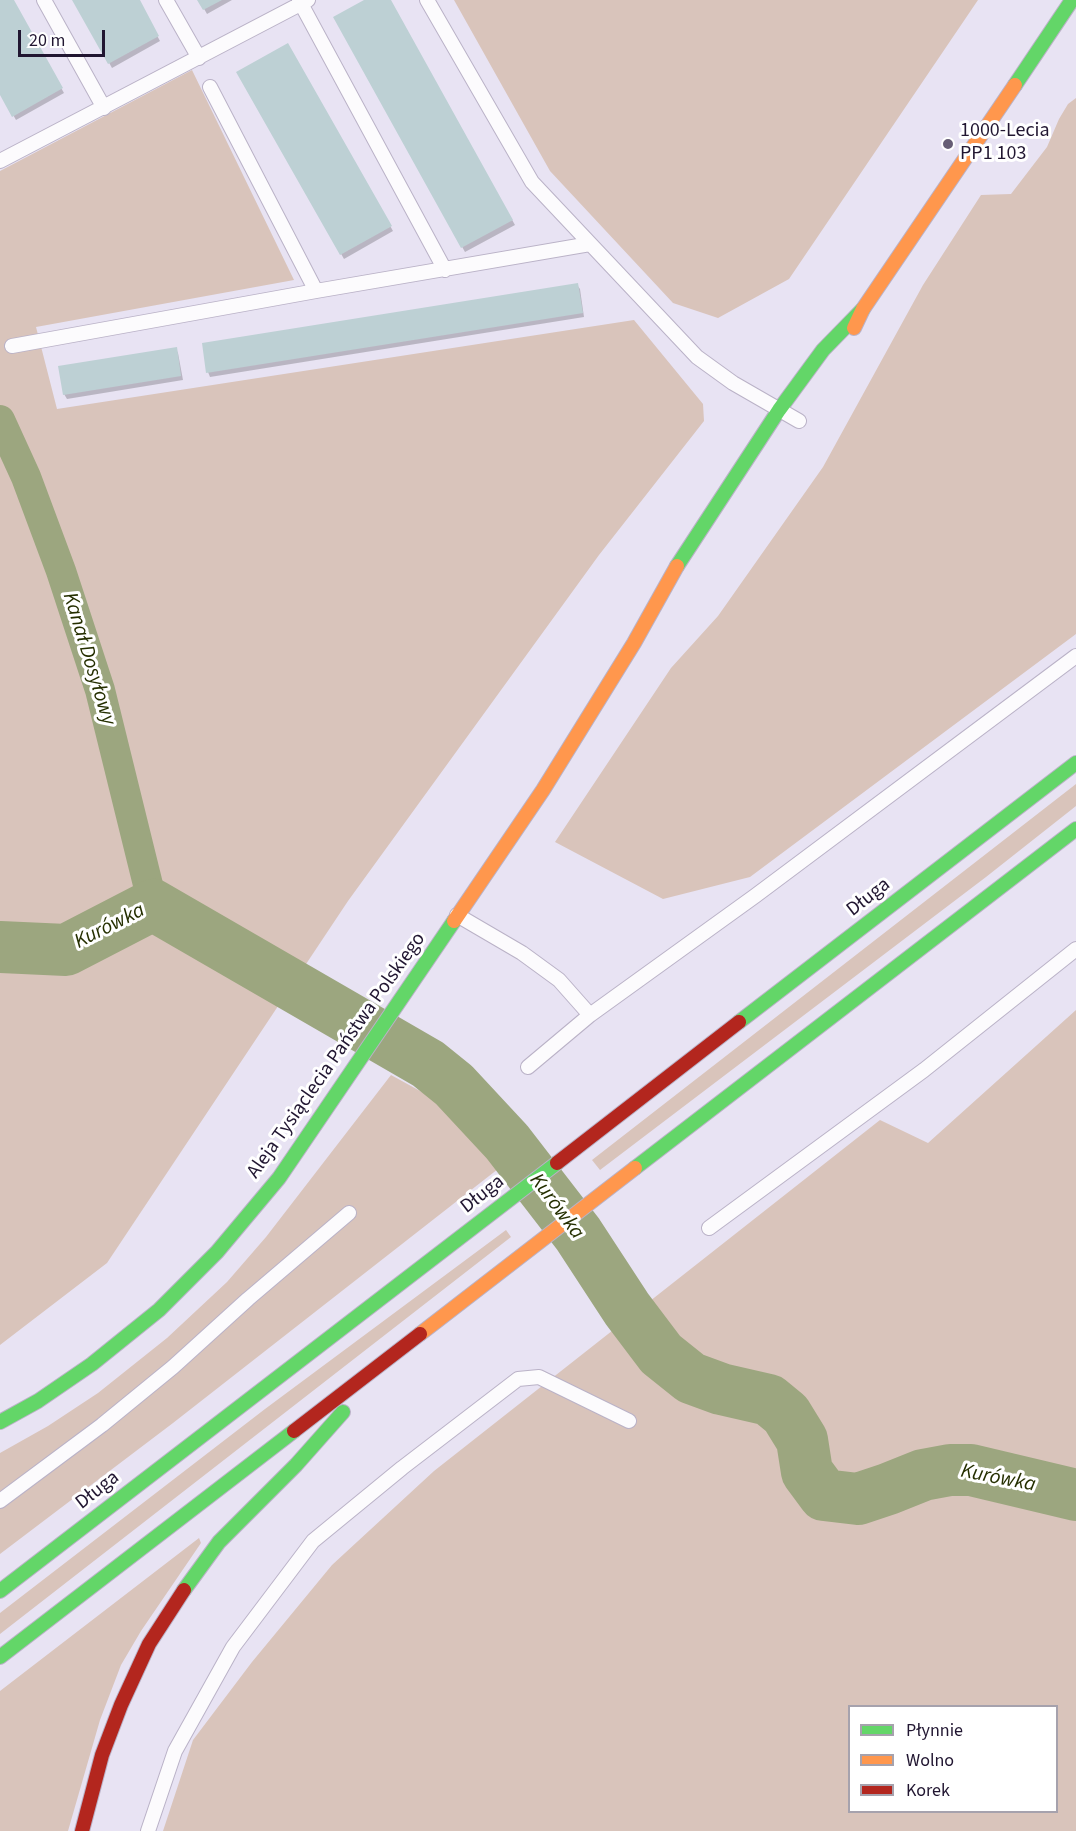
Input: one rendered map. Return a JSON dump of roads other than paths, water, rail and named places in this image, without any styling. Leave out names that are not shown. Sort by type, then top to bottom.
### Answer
[{"type":"main road","name":"Aleja Tysiąclecia Państwa Polskiego","points":[[846,346],[863,309],[1072,0]]},
{"type":"main road","name":"Aleja Tysiąclecia Państwa Polskiego","points":[[0,1422],[38,1401],[92,1364],[159,1310],[184,1287],[279,1178],[543,790],[683,556],[779,410],[823,350],[863,309]]},
{"type":"main road","name":"Aleja Tysiąclecia Państwa Polskiego","points":[[633,643],[683,585]]},
{"type":"main road","name":"Długa","points":[[0,1591],[1076,763]]},
{"type":"main road","points":[[0,1657],[1076,829]]},
{"type":"main road","points":[[82,1831],[102,1755],[121,1705],[149,1644],[185,1588],[219,1542],[296,1466],[391,1357]]},
{"type":"lane","points":[[44,0],[104,108]]},
{"type":"lane","points":[[166,0],[199,58]]},
{"type":"lane","points":[[427,0],[532,182],[697,357],[798,422]]},
{"type":"lane","points":[[1,158],[104,108],[303,1],[446,270]]},
{"type":"lane","points":[[210,87],[316,291]]},
{"type":"lane","points":[[12,346],[590,244]]},
{"type":"lane","points":[[528,1068],[590,1015],[755,896],[1076,656]]},
{"type":"lane","points":[[457,915],[522,953],[559,980],[590,1015]]},
{"type":"lane","points":[[709,1228],[924,1070],[1076,950]]},
{"type":"lane","points":[[0,1501],[102,1425],[173,1367],[248,1299],[350,1213]]},
{"type":"lane","points":[[148,1831],[176,1751],[233,1647],[313,1541],[402,1468],[518,1379],[539,1377],[629,1421]]},
{"type":"waterway","name":"Kanał Dosyłowy","points":[[0,420],[26,477],[61,571],[100,690],[153,905]]},
{"type":"waterway","name":"Kurówka","points":[[0,947],[66,950],[153,905],[428,1064],[454,1085],[507,1142],[578,1234],[627,1309],[661,1354],[691,1378],[721,1389],[769,1400],[786,1414],[802,1440],[807,1472],[824,1495],[858,1499],[923,1475],[950,1470],[971,1470],[1076,1495]]},
{"type":"place","name":"1000-Lecia PP1 103","points":[[948,144]]}]
